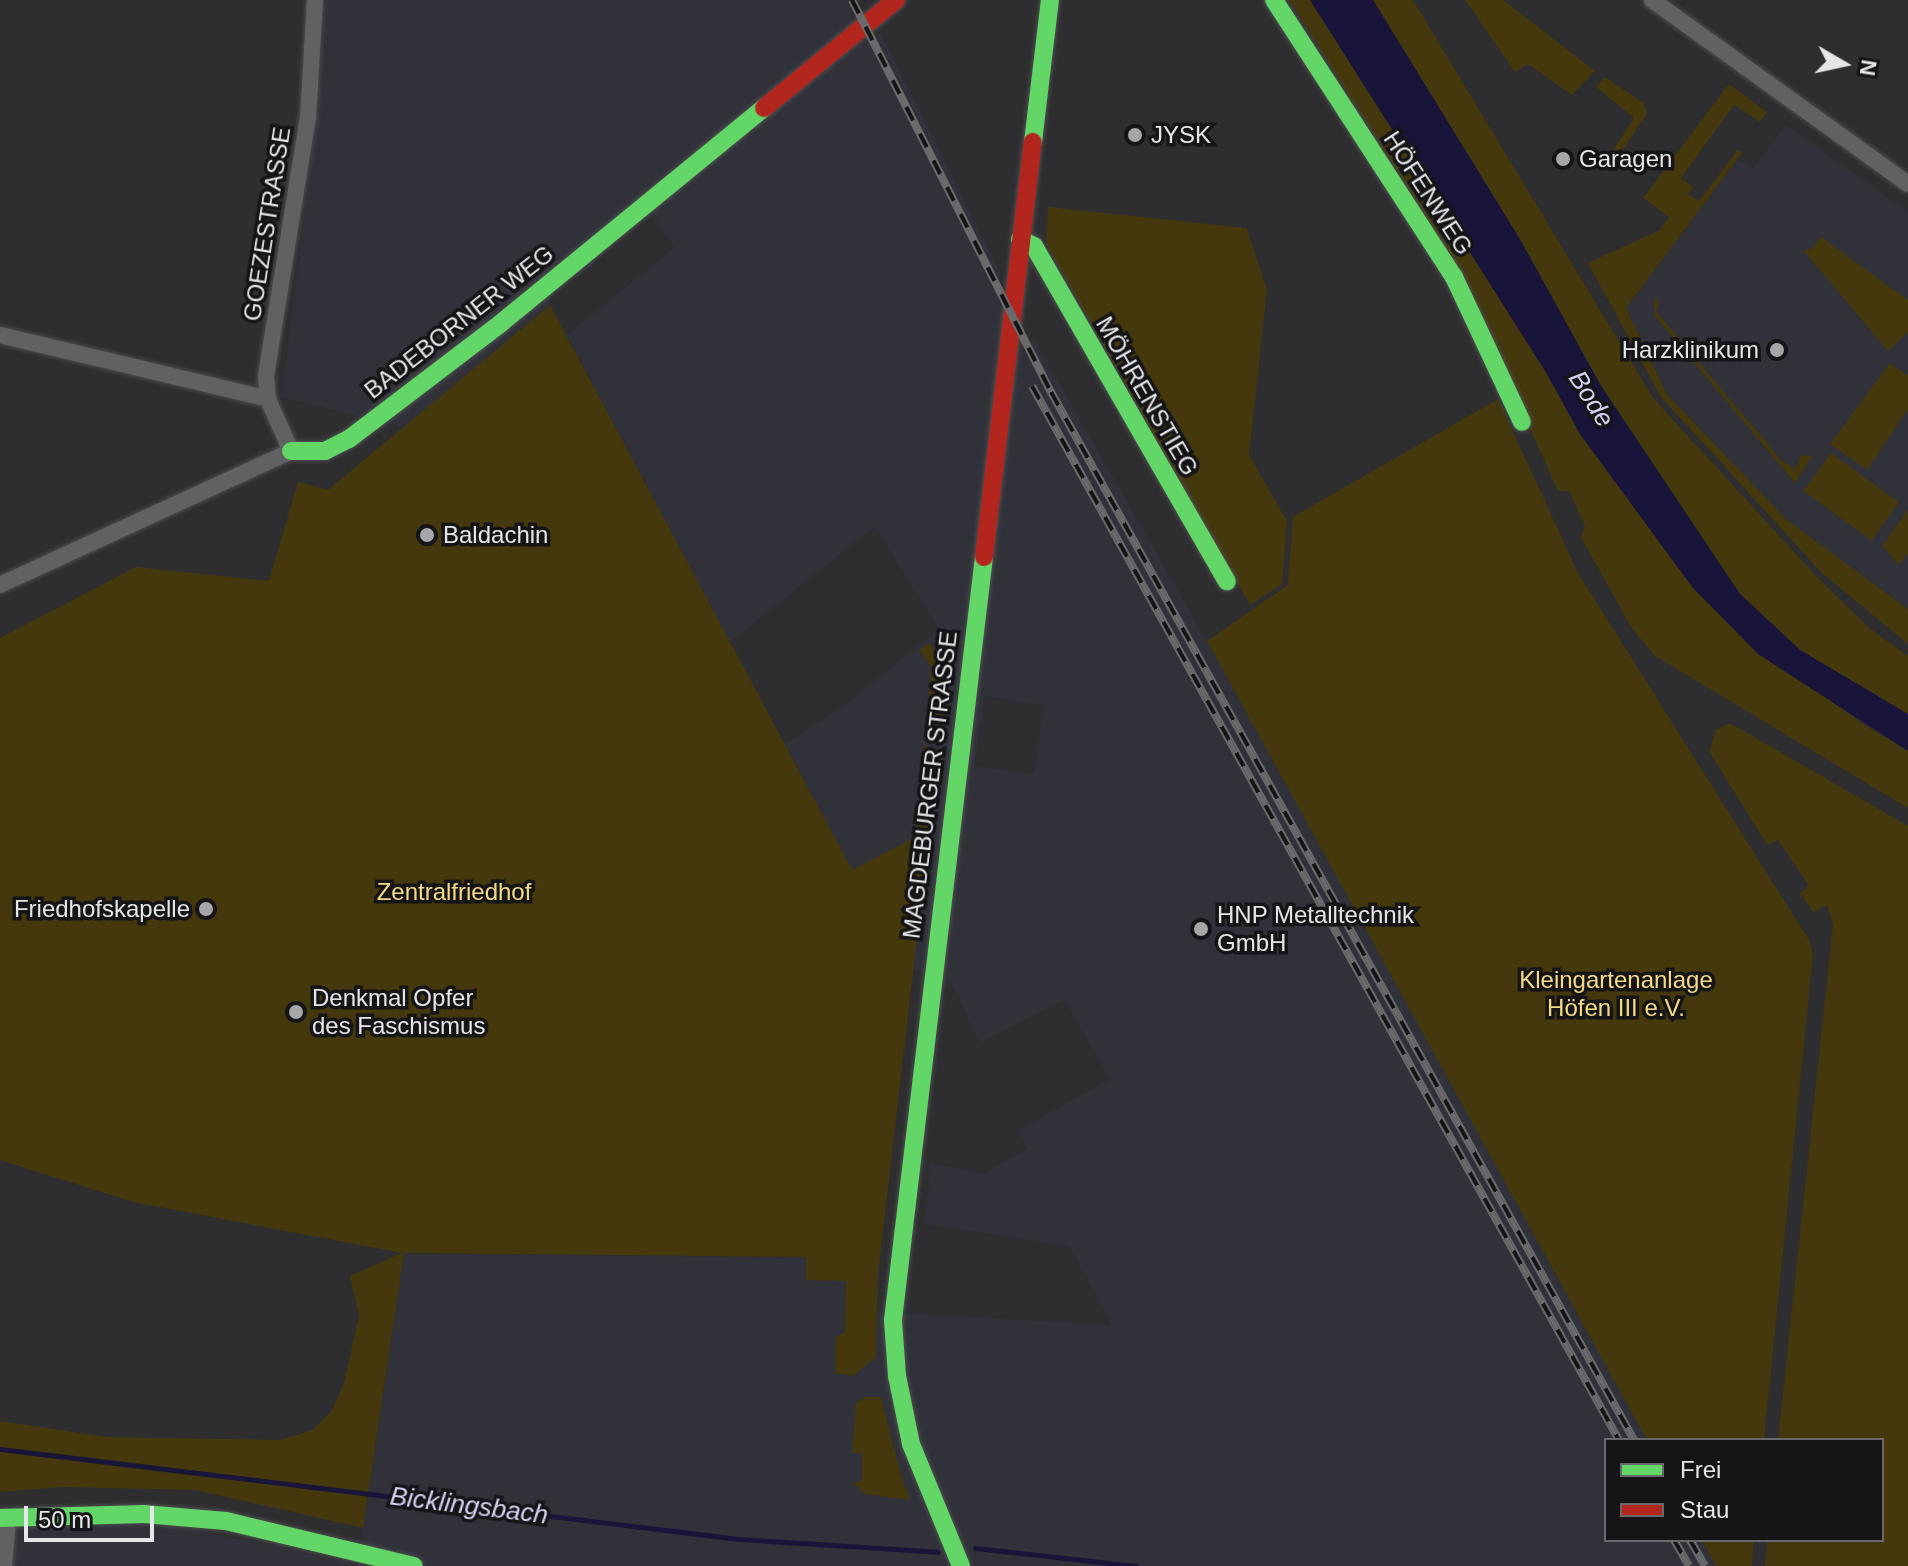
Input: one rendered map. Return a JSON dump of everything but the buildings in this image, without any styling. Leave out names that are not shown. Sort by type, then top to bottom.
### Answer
[{"type":"street","name":"GOEZESTRASSE","points":[[291,451],[268,399],[267,368],[308,118],[315,0]]},
{"type":"street","name":"BADEBORNER WEG","points":[[0,585],[291,451],[325,451],[349,439],[501,323],[896,0]]},
{"type":"street","name":"MAGDEBURGER STRASSE","points":[[961,1566],[911,1444],[897,1376],[893,1320],[1050,0]]},
{"type":"street","name":"HÖFENWEG","points":[[1274,0],[1454,277],[1522,422]]},
{"type":"street","points":[[1652,0],[1908,184]]},
{"type":"street","name":"MÖHRENSTIEG","points":[[1020,239],[1034,246],[1227,582]]},
{"type":"street","points":[[0,335],[268,399]]},
{"type":"street","points":[[4,1566],[4,1518],[133,1513],[226,1521],[414,1566]]},
{"type":"shaded area","points":[[326,0],[862,0],[849,15],[864,46],[881,33],[1001,274],[998,303],[1028,361],[1033,338],[1207,641],[1646,1438],[1604,1438],[1604,1542],[1703,1542],[1716,1566],[0,1566],[0,1529],[170,1524],[358,1565],[404,1253],[870,1259],[880,1261],[877,1312],[1112,1325],[1070,1246],[925,1224],[931,1163],[983,1174],[1026,1149],[1019,1130],[1110,1079],[1064,999],[980,1043],[951,981],[903,967],[785,744],[840,709],[939,629],[875,526],[730,642],[567,335],[675,247],[647,209],[547,292],[550,305],[403,427],[282,397],[319,96]],"holes":[[[985,696],[1044,706],[1034,774],[974,766]]]},
{"type":"shaded area","name":"Harzklinikum","points":[[1786,125],[1908,212],[1908,609],[1786,519],[1666,393],[1626,308],[1738,159],[1753,169]]},
{"type":"green space","points":[[1289,0],[1310,0],[1547,374],[1580,434],[1693,588],[1861,723],[1908,751],[1908,808],[1655,656],[1631,627],[1581,537],[1585,526],[1569,491],[1558,491],[1461,273]]},
{"type":"green space","points":[[1373,0],[1413,0],[1653,398],[1816,576],[1869,628],[1908,656],[1908,714],[1800,650],[1740,594],[1601,386],[1521,241]]},
{"type":"green space","points":[[1465,0],[1503,0],[1595,71],[1572,95],[1528,64],[1515,72]]},
{"type":"green space","points":[[1605,77],[1644,103],[1647,114],[1611,167],[1606,161],[1634,118],[1596,87]]},
{"type":"green space","points":[[1729,84],[1767,112],[1760,122],[1734,105],[1681,178],[1693,187],[1688,194],[1699,201],[1738,150],[1742,153],[1626,308],[1666,393],[1786,519],[1908,609],[1908,644],[1822,573],[1661,397],[1588,263],[1660,230],[1669,217],[1643,198]]},
{"type":"green space","points":[[1048,207],[1246,228],[1267,289],[1249,455],[1287,521],[1282,584],[1250,605],[1046,244]]},
{"type":"green space","points":[[1821,237],[1908,300],[1908,332],[1888,351],[1803,250],[1811,249]]},
{"type":"green space","points":[[1654,299],[1659,301],[1656,311],[1781,460],[1796,469],[1801,455],[1812,456],[1795,483],[1654,315]]},
{"type":"green space","name":"Zentralfriedhof","points":[[550,305],[852,870],[917,836],[924,746],[938,756],[878,1274],[876,1357],[853,1376],[835,1373],[836,1337],[845,1332],[846,1281],[806,1280],[806,1257],[404,1253],[363,1528],[195,1490],[63,1487],[0,1492],[0,1421],[107,1437],[280,1440],[313,1430],[332,1410],[344,1383],[359,1316],[350,1276],[402,1253],[133,1202],[0,1160],[0,638],[136,567],[269,581],[298,482],[328,490]]},
{"type":"green space","points":[[1890,363],[1908,376],[1908,409],[1867,470],[1830,444]]},
{"type":"green space","name":"Kleingartenanlage Höfen III e.V.","points":[[1498,399],[1578,573],[1809,940],[1813,954],[1764,1438],[1646,1438],[1207,641],[1288,585],[1293,517]]},
{"type":"green space","points":[[1831,453],[1899,502],[1871,540],[1803,491]]},
{"type":"green space","points":[[1908,510],[1908,553],[1899,565],[1882,546]]},
{"type":"green space","points":[[929,643],[949,670],[943,721],[926,729],[931,667],[920,650]]},
{"type":"green space","points":[[1730,723],[1908,826],[1908,1566],[1765,1566],[1767,1542],[1884,1542],[1884,1438],[1778,1438],[1833,925],[1827,905],[1813,912],[1800,893],[1809,886],[1778,840],[1767,845],[1709,751],[1716,730]]},
{"type":"green space","points":[[865,1397],[881,1397],[910,1500],[866,1494],[853,1483],[862,1481],[862,1453],[852,1453],[856,1403]]},
{"type":"green space","points":[[1703,1542],[1754,1542],[1752,1566],[1716,1566]]},
{"type":"water","name":"Bode","points":[[1310,0],[1373,0],[1521,241],[1601,386],[1740,594],[1800,650],[1908,714],[1908,751],[1758,654],[1693,588],[1580,434],[1547,374]]},
{"type":"waterway","name":"Bicklingsbach","points":[[0,1449],[739,1539],[938,1552]]},
{"type":"waterway","name":"Bicklingsbach","points":[[975,1548],[1136,1566]]},
{"type":"railway","points":[[852,0],[1051,392],[1633,1438]]},
{"type":"railway","points":[[1032,386],[1618,1438]]},
{"type":"railway","points":[[1675,1542],[1689,1566]]},
{"type":"railway","points":[[1691,1542],[1705,1566]]},
{"type":"traffic: fast","points":[[1033,142],[1050,0]]},
{"type":"traffic: fast","points":[[1274,0],[1454,277],[1522,422]]},
{"type":"traffic: fast","points":[[291,451],[325,451],[349,439],[501,323],[764,108]]},
{"type":"traffic: fast","points":[[1020,239],[1034,246],[1227,582]]},
{"type":"traffic: fast","points":[[961,1566],[911,1444],[897,1376],[893,1320],[984,557]]},
{"type":"traffic: fast","points":[[0,1518],[144,1514],[226,1521],[414,1566]]},
{"type":"traffic: jam","points":[[764,108],[896,0]]},
{"type":"traffic: jam","points":[[984,557],[1033,142]]},
{"type":"place","name":"JYSK","points":[[1135,135]]},
{"type":"place","name":"Garagen","points":[[1563,159]]},
{"type":"place","name":"Harzklinikum","points":[[1777,350]]},
{"type":"place","name":"Baldachin","points":[[427,535]]},
{"type":"place","name":"Friedhofskapelle","points":[[206,909]]},
{"type":"place","name":"HNP Metalltechnik GmbH","points":[[1201,929]]},
{"type":"place","name":"Denkmal Opfer des Faschismus","points":[[296,1012]]}]
